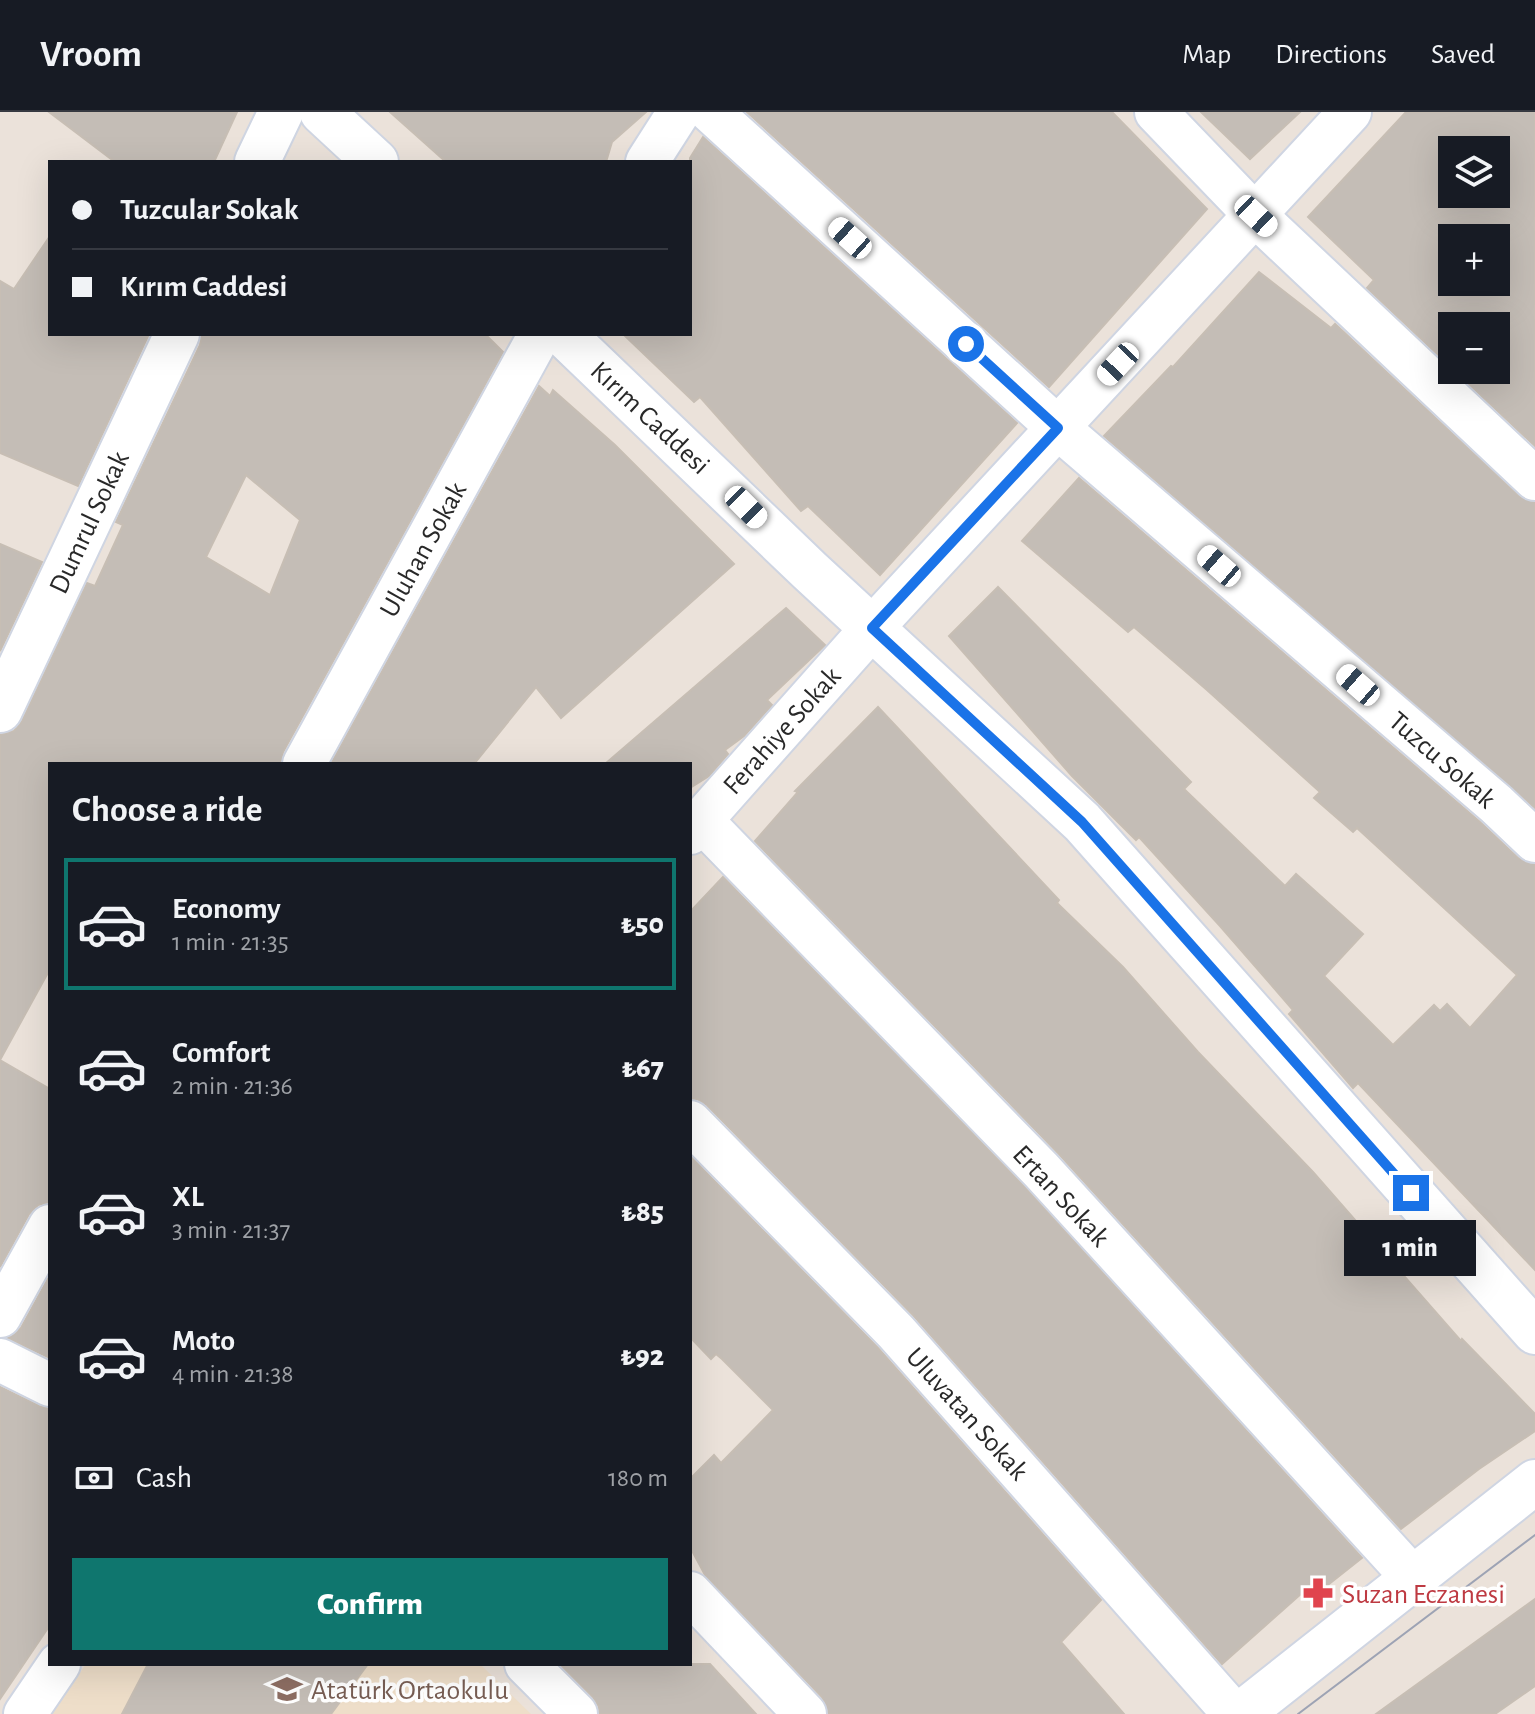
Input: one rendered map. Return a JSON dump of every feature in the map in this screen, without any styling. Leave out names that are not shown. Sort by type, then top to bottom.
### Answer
[{"type":"main road","points":[[258,160],[281,112]]},
{"type":"main road","points":[[322,112],[374,160]]},
{"type":"main road","name":"Dumrul Sokak","points":[[0,710],[176,336]]},
{"type":"main road","name":"Kırım Caddesi","points":[[565,336],[872,628],[1082,822],[1535,1332]]},
{"type":"main road","points":[[1241,1714],[1535,1482]]},
{"type":"street","points":[[648,160],[679,112]]},
{"type":"street","name":"Tuzcu Sokak","points":[[711,112],[1058,428],[1496,804],[1535,841]]},
{"type":"street","points":[[1156,112],[1256,216],[1535,479]]},
{"type":"street","name":"Ferahiye Sokak","points":[[696,826],[872,628],[1350,112]]},
{"type":"street","points":[[315,762],[378,652],[539,336]]},
{"type":"street","name":"Uluhan Sokak","points":[[305,762],[539,336]]},
{"type":"street","name":"Ertan Sokak","points":[[696,826],[1041,1170],[1413,1578]]},
{"type":"street","name":"Uluvatan Sokak","points":[[692,1124],[896,1332],[1234,1714]]},
{"type":"street","points":[[0,1317],[48,1232]]},
{"type":"street","points":[[0,1360],[48,1384]]},
{"type":"street","points":[[692,1595],[805,1714]]},
{"type":"street","points":[[25,1714],[58,1666]]},
{"type":"street","points":[[528,1666],[576,1714]]},
{"type":"shaded area","name":"Atatürk Ortaokulu","points":[[85,1666],[482,1666],[531,1714],[52,1714]]},
{"type":"building","points":[[49,112],[237,112],[215,160],[112,160]]},
{"type":"building","points":[[390,112],[646,112],[612,142],[607,160],[444,160]]},
{"type":"building","points":[[747,112],[1112,112],[1207,209],[1049,387]]},
{"type":"building","points":[[1201,112],[1300,112],[1250,159]]},
{"type":"building","points":[[1406,112],[1535,112],[1535,446],[1469,384],[1510,384],[1510,312],[1438,312],[1438,355],[1367,288],[1374,280],[1308,217]]},
{"type":"building","points":[[703,137],[1017,423],[880,575],[808,506],[801,511],[700,397],[694,402],[625,336],[692,336],[690,158]]},
{"type":"building","points":[[48,239],[48,336],[148,336],[78,486],[0,453],[0,281],[14,289]]},
{"type":"building","points":[[1259,272],[1331,328],[1335,324],[1519,496],[1535,502],[1535,808],[1104,436],[1173,367]]},
{"type":"building","points":[[202,336],[487,336],[503,352],[283,752],[280,762],[48,762],[48,973],[0,1060],[0,735],[14,731],[22,721],[87,583],[95,586],[123,525],[116,522]],"holes":[[[246,475],[300,520],[270,595],[206,557]]]},
{"type":"building","points":[[539,386],[550,396],[553,390],[615,445],[734,564],[561,718],[536,687],[476,762],[332,762]]},
{"type":"building","points":[[1079,478],[1518,858],[1535,864],[1535,1270],[1358,1083],[1353,1088],[1289,1014],[1293,1010],[1220,926],[1139,837],[1136,840],[1072,776],[949,636],[998,587],[1191,782],[1184,789],[1285,886],[1296,874],[1363,934],[1324,976],[1393,1045],[1434,1005],[1440,1011],[1447,1004],[1470,1028],[1517,975],[1357,828],[1353,832],[1314,798],[1320,792],[1207,690],[1134,627],[1128,632],[1022,541]]},
{"type":"building","points":[[0,544],[42,562],[0,651]]},
{"type":"building","points":[[786,608],[825,645],[767,700],[772,705],[744,736],[725,750],[728,754],[709,776],[692,787],[692,762],[607,762]]},
{"type":"building","points":[[878,707],[1059,900],[1057,903],[1123,967],[1198,1052],[1313,1172],[1461,1341],[1535,1414],[1535,1431],[1401,1529],[1059,1154],[755,841],[798,792],[795,791]]},
{"type":"building","points":[[723,877],[1024,1186],[1362,1558],[1319,1592],[1311,1585],[1222,1664],[913,1315],[707,1105],[692,1099],[692,910]]},
{"type":"building","points":[[0,1060],[48,1088],[48,1202],[38,1205],[29,1214],[0,1267]]},
{"type":"building","points":[[692,1158],[878,1348],[1101,1600],[1061,1642],[1124,1714],[828,1714],[822,1697],[705,1575],[692,1551],[692,1477],[714,1455],[721,1463],[773,1410],[716,1354],[711,1359],[692,1339]]},
{"type":"building","points":[[48,1279],[48,1357],[8,1338],[21,1328]]},
{"type":"building","points":[[0,1387],[48,1408],[48,1628],[0,1699]]},
{"type":"building","points":[[1535,1599],[1535,1686],[1495,1714],[1376,1714]]},
{"type":"building","points":[[710,1664],[756,1714],[599,1714],[593,1697],[562,1666]]},
{"type":"building","points":[[147,1666],[367,1666],[331,1714],[122,1714]]},
{"type":"tram line","points":[[1298,1714],[1535,1535]]},
{"type":"place","name":"Suzan Eczanesi","points":[[1318,1593]]},
{"type":"place","name":"Atatürk Ortaokulu","points":[[287,1689]]},
{"type":"route","points":[[966,344],[1058,428],[872,628],[1082,822],[1411,1193]]}]
